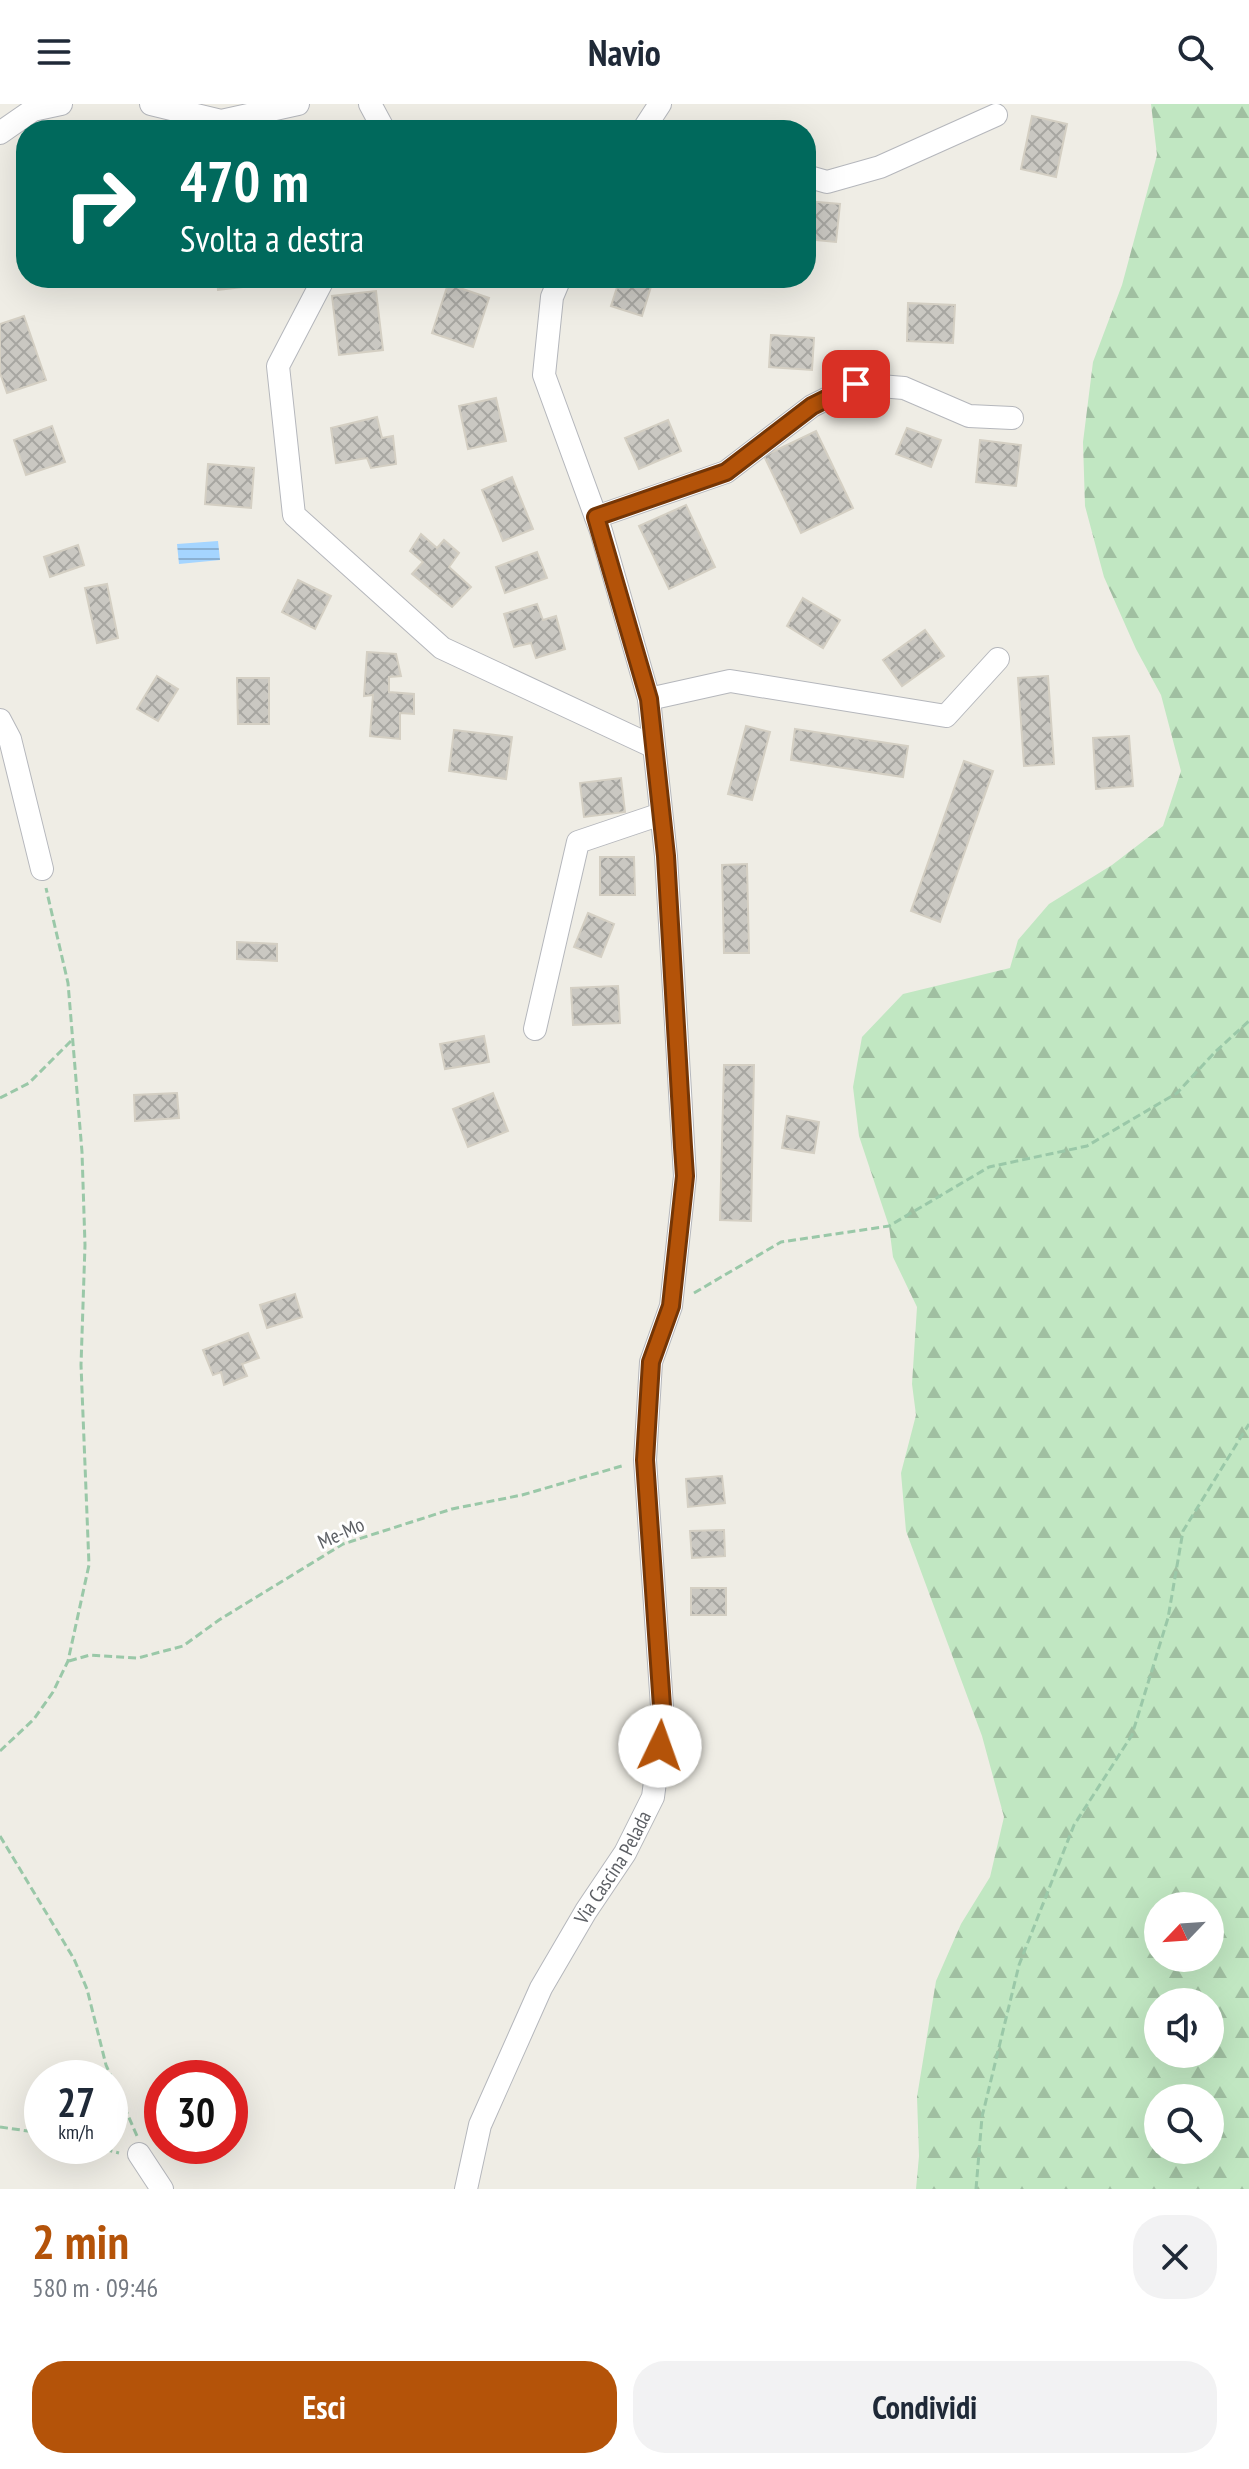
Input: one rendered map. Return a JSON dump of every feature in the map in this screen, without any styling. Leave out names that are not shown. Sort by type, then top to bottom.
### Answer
[{"type":"street","points":[[19,120],[33,110],[61,104]]},
{"type":"street","points":[[151,104],[217,120]]},
{"type":"street","points":[[226,120],[298,104]]},
{"type":"street","points":[[816,179],[827,182],[880,167],[996,115]]},
{"type":"street","points":[[319,288],[278,366],[294,515],[442,648],[654,747]]},
{"type":"street","name":"Via Cascina Pelada","points":[[466,2189],[480,2125],[541,1988],[625,1853],[653,1797],[663,1721],[645,1460],[651,1362],[671,1306],[685,1176],[661,814],[649,699],[596,517],[544,375],[555,288]]},
{"type":"street","points":[[596,517],[726,472],[812,406],[856,384],[904,388],[969,416],[1012,418]]},
{"type":"street","points":[[649,699],[730,681],[946,716],[998,659]]},
{"type":"street","points":[[0,720],[10,739],[42,869]]},
{"type":"street","points":[[535,1029],[578,842],[661,814]]},
{"type":"street","points":[[139,2154],[162,2189]]},
{"type":"path","points":[[0,1751],[34,1719],[53,1692],[68,1661],[89,1565],[81,1365],[85,1245],[82,1152],[68,983],[42,869]]},
{"type":"path","points":[[671,1306],[781,1242],[889,1226],[989,1167],[1087,1146],[1177,1093],[1249,1021]]},
{"type":"path","points":[[0,1098],[29,1083],[72,1039]]},
{"type":"path","points":[[976,2189],[982,2117],[1019,1965],[1074,1825],[1132,1735],[1168,1618],[1183,1531],[1249,1424]]},
{"type":"path","name":"Me-Mo","points":[[68,1661],[90,1655],[138,1658],[183,1646],[231,1612],[343,1544],[452,1509],[522,1495],[645,1460]]},
{"type":"path","points":[[0,1836],[74,1959],[87,1989],[106,2065],[138,2138],[139,2154],[128,2156]]},
{"type":"path","points":[[0,2127],[24,2130]]},
{"type":"green space","points":[[1151,104],[1249,104],[1249,2189],[916,2189],[919,2156],[917,2097],[936,1981],[961,1924],[990,1877],[1004,1817],[982,1736],[906,1531],[901,1473],[916,1415],[912,1384],[917,1307],[893,1257],[889,1226],[859,1136],[853,1087],[862,1037],[903,994],[1010,968],[1018,940],[1049,904],[1112,865],[1163,826],[1181,771],[1161,695],[1136,649],[1104,577],[1085,506],[1083,442],[1093,362],[1122,285],[1157,155]]},
{"type":"water","points":[[218,541],[220,560],[179,564],[177,544]]},
{"type":"building","points":[[1032,116],[1067,124],[1056,177],[1021,169]]},
{"type":"building","points":[[816,202],[840,204],[836,242],[816,240]]},
{"type":"building","points":[[447,288],[460,288],[489,298],[473,347],[432,333]]},
{"type":"building","points":[[617,288],[651,288],[642,316],[611,306]]},
{"type":"building","points":[[376,291],[383,350],[339,355],[332,296]]},
{"type":"building","points":[[908,303],[955,305],[953,343],[907,341]]},
{"type":"building","points":[[24,316],[46,380],[7,393],[0,373],[0,324]]},
{"type":"building","points":[[771,335],[814,338],[812,370],[769,367]]},
{"type":"building","points":[[496,398],[506,441],[468,449],[459,406]]},
{"type":"building","points":[[377,417],[382,438],[393,436],[396,464],[371,468],[367,458],[336,463],[331,428]]},
{"type":"building","points":[[668,420],[681,451],[639,469],[625,438]]},
{"type":"building","points":[[52,426],[65,462],[26,475],[14,440]]},
{"type":"building","points":[[907,428],[941,440],[931,467],[896,454]]},
{"type":"building","points":[[816,431],[853,508],[801,533],[764,456]]},
{"type":"building","points":[[980,440],[1021,445],[1016,486],[976,482]]},
{"type":"building","points":[[208,464],[254,468],[251,508],[205,504]]},
{"type":"building","points":[[512,477],[533,529],[503,541],[482,490]]},
{"type":"building","points":[[686,505],[715,567],[669,589],[639,526]]},
{"type":"building","points":[[421,534],[437,548],[444,540],[459,553],[449,567],[471,587],[452,607],[412,574],[423,562],[410,551]]},
{"type":"building","points":[[78,545],[84,565],[50,577],[44,557]]},
{"type":"building","points":[[537,552],[547,578],[505,593],[496,567]]},
{"type":"building","points":[[298,580],[331,596],[315,629],[282,612]]},
{"type":"building","points":[[107,584],[118,638],[97,643],[85,588]]},
{"type":"building","points":[[803,598],[840,620],[823,648],[787,626]]},
{"type":"building","points":[[537,604],[543,620],[556,616],[565,649],[536,658],[531,643],[514,647],[504,614]]},
{"type":"building","points":[[925,630],[944,656],[902,686],[883,660]]},
{"type":"building","points":[[367,652],[396,654],[401,676],[389,677],[389,692],[414,694],[414,714],[400,713],[400,739],[370,736],[373,695],[364,696]]},
{"type":"building","points":[[157,676],[178,689],[158,721],[137,709]]},
{"type":"building","points":[[1048,676],[1054,764],[1024,766],[1018,678]]},
{"type":"building","points":[[237,678],[269,678],[269,724],[238,724]]},
{"type":"building","points":[[746,726],[770,732],[752,800],[728,794]]},
{"type":"building","points":[[795,729],[908,746],[903,777],[791,760]]},
{"type":"building","points":[[454,730],[512,737],[506,779],[449,771]]},
{"type":"building","points":[[1129,736],[1133,786],[1096,789],[1093,738]]},
{"type":"building","points":[[964,761],[993,771],[940,922],[911,911]]},
{"type":"building","points":[[621,778],[625,812],[584,817],[580,783]]},
{"type":"building","points":[[600,857],[634,857],[635,895],[600,895]]},
{"type":"building","points":[[747,864],[749,953],[724,953],[722,865]]},
{"type":"building","points":[[588,913],[614,924],[601,957],[574,947]]},
{"type":"building","points":[[237,942],[277,944],[277,961],[237,959]]},
{"type":"building","points":[[618,986],[620,1023],[573,1025],[571,988]]},
{"type":"building","points":[[484,1036],[489,1062],[445,1069],[440,1044]]},
{"type":"building","points":[[724,1065],[754,1065],[751,1221],[720,1220]]},
{"type":"building","points":[[177,1093],[179,1118],[135,1121],[134,1095]]},
{"type":"building","points":[[493,1093],[508,1131],[468,1147],[453,1109]]},
{"type":"building","points":[[787,1116],[819,1122],[814,1153],[782,1148]]},
{"type":"building","points":[[295,1294],[302,1317],[267,1328],[260,1305]]},
{"type":"building","points":[[248,1333],[259,1358],[242,1364],[247,1376],[224,1385],[221,1372],[213,1375],[203,1350]]},
{"type":"building","points":[[722,1476],[725,1503],[688,1507],[686,1479]]},
{"type":"building","points":[[724,1530],[725,1556],[692,1558],[690,1531]]},
{"type":"building","points":[[691,1588],[726,1588],[726,1615],[691,1615]]},
{"type":"route","points":[[660,1746],[663,1721],[645,1460],[651,1362],[671,1306],[685,1176],[666,856],[649,699],[596,517],[726,472],[812,406],[856,384]]}]
